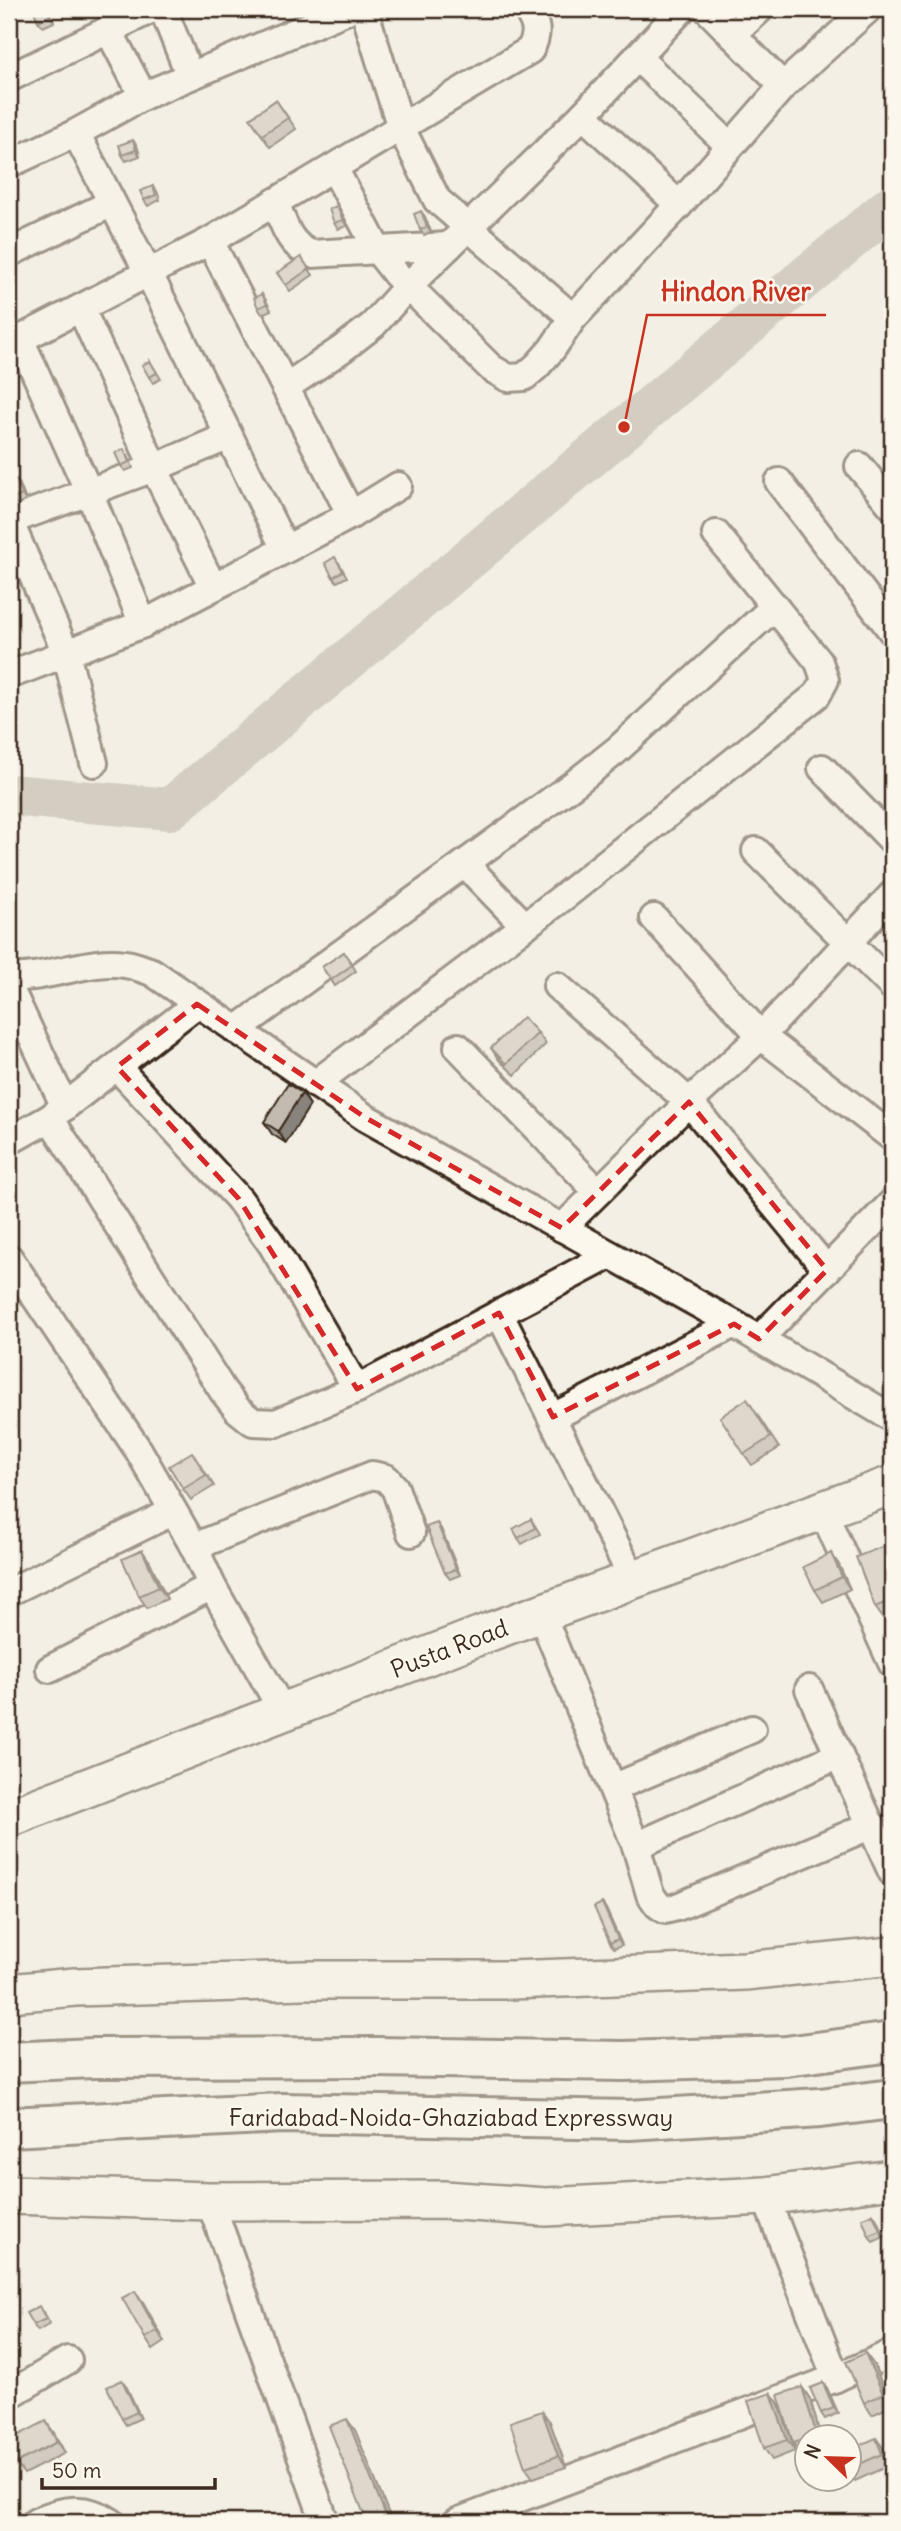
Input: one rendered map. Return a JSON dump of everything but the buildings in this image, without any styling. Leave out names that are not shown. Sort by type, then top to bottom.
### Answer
[{"type":"main road","points":[[9,2062],[93,2058],[377,2057],[623,2061],[786,2056],[892,2042]]},
{"type":"main road","name":"Faridabad-Noida-Ghaziabad Expressway","points":[[9,2127],[282,2113],[629,2120],[820,2108],[892,2099]]},
{"type":"street","points":[[9,78],[152,9]]},
{"type":"street","points":[[163,9],[190,76]]},
{"type":"street","points":[[9,164],[76,133],[143,96],[350,9]]},
{"type":"street","points":[[364,9],[401,128],[437,200],[573,318]]},
{"type":"street","points":[[143,624],[89,492],[14,342],[210,241],[530,50],[537,37],[536,25],[527,9]]},
{"type":"street","points":[[286,387],[373,325],[408,286],[583,115],[682,9]]},
{"type":"street","points":[[707,9],[783,86]]},
{"type":"street","points":[[733,35],[760,9]]},
{"type":"street","points":[[334,168],[378,251],[408,286],[491,368],[508,378],[524,377],[552,349],[573,318],[679,205],[783,86],[868,9]]},
{"type":"street","points":[[108,29],[143,96]]},
{"type":"street","points":[[637,57],[730,146]]},
{"type":"street","points":[[583,115],[679,205]]},
{"type":"street","points":[[76,133],[285,550]]},
{"type":"street","points":[[275,202],[290,239],[300,249],[311,254],[449,246]]},
{"type":"street","points":[[9,253],[112,203]]},
{"type":"street","points":[[210,241],[351,514]]},
{"type":"street","points":[[82,309],[154,468],[212,587]]},
{"type":"street","points":[[94,762],[66,653],[9,521],[154,468],[229,436]]},
{"type":"street","points":[[859,466],[892,506]]},
{"type":"street","points":[[779,482],[892,631]]},
{"type":"street","points":[[9,675],[143,624],[285,550],[398,486]]},
{"type":"street","points":[[315,1084],[525,926],[817,695],[825,680],[819,662],[716,534]]},
{"type":"street","points":[[236,1030],[574,784],[617,750],[775,606]]},
{"type":"street","points":[[822,768],[892,840]]},
{"type":"street","points":[[755,851],[892,986]]},
{"type":"street","points":[[465,864],[525,926]]},
{"type":"street","points":[[562,1228],[689,1102],[761,1036],[892,895]]},
{"type":"street","points":[[654,918],[761,1036],[892,1137]]},
{"type":"street","points":[[9,977],[25,978],[123,963],[152,972],[366,1118],[734,1324],[892,1418]]},
{"type":"street","points":[[557,986],[689,1102],[827,1270]]},
{"type":"street","points":[[9,987],[57,1113],[223,1391],[237,1410],[253,1422],[275,1423],[357,1389],[610,1255]]},
{"type":"street","points":[[9,1142],[57,1113],[197,1004]]},
{"type":"street","points":[[458,1047],[598,1192]]},
{"type":"street","points":[[117,1066],[239,1199],[271,1243],[357,1389]]},
{"type":"street","points":[[759,1339],[892,1203]]},
{"type":"street","points":[[9,1258],[139,1451],[283,1712]]},
{"type":"street","points":[[499,1313],[633,1579]]},
{"type":"street","points":[[552,1417],[734,1324]]},
{"type":"street","points":[[194,1547],[372,1475],[386,1478],[395,1488],[411,1532]]},
{"type":"street","name":"Pusta Road","points":[[9,1818],[541,1613],[892,1485]]},
{"type":"street","points":[[822,1509],[892,1663]]},
{"type":"street","points":[[9,1592],[172,1512]]},
{"type":"street","points":[[50,1669],[212,1586]]},
{"type":"street","points":[[541,1613],[636,1846],[650,1894],[665,1910],[872,1825]]},
{"type":"street","points":[[809,1689],[892,1872]]},
{"type":"street","points":[[612,1788],[752,1729]]},
{"type":"street","points":[[636,1846],[839,1755]]},
{"type":"street","points":[[9,1993],[75,1987],[276,1981],[511,1980],[745,1971],[892,1956]]},
{"type":"street","points":[[9,2195],[210,2201],[443,2200],[546,2207],[765,2196],[892,2179]]},
{"type":"street","points":[[765,2196],[836,2378]]},
{"type":"street","points":[[210,2201],[325,2522]]},
{"type":"street","points":[[469,2520],[836,2378],[892,2353]]},
{"type":"street","points":[[9,2395],[68,2360]]},
{"type":"street","points":[[36,2522],[71,2510],[97,2513],[111,2522]]},
{"type":"highlighted area","points":[[197,1004],[366,1118],[562,1228],[689,1102],[827,1270],[759,1339],[734,1324],[553,1417],[499,1313],[357,1389],[239,1199],[117,1067]]},
{"type":"waterway","points":[[9,795],[170,809],[892,205]]},
{"type":"place","name":"Hindon River","points":[[624,427]]}]
